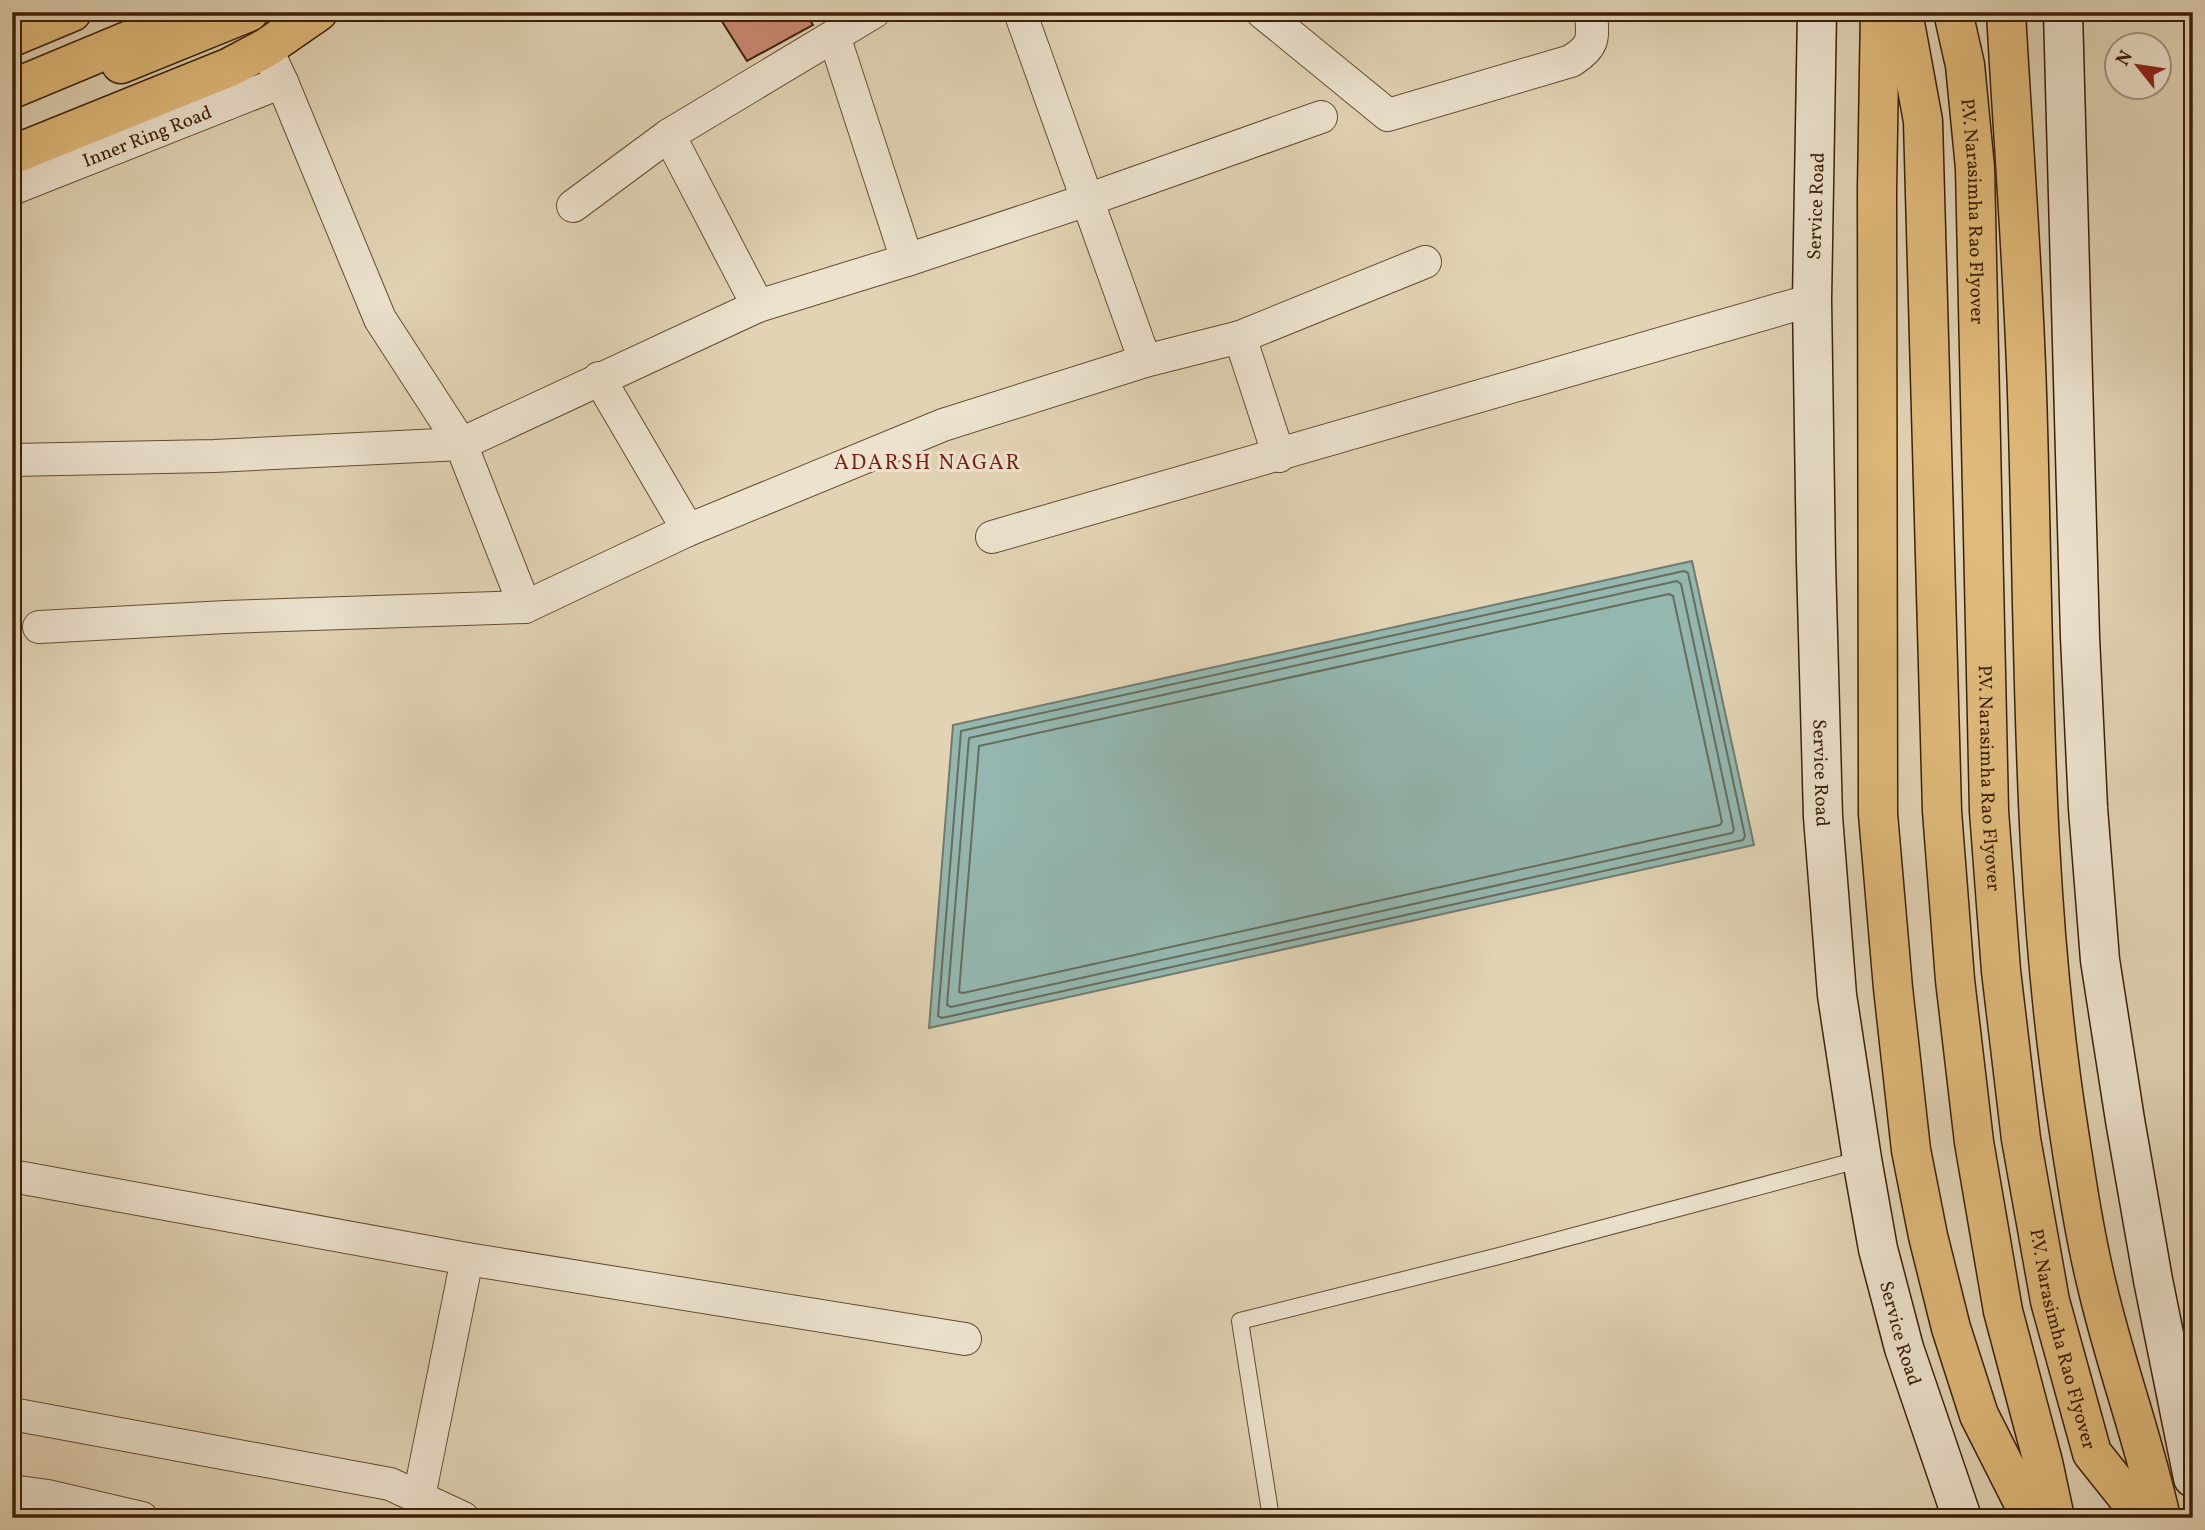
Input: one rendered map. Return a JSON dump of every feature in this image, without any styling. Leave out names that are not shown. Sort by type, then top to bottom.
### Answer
[{"type":"main road","points":[[12,37],[72,12]]},
{"type":"main road","points":[[12,89],[197,12]]},
{"type":"main road","points":[[12,108],[249,12]]},
{"type":"main road","points":[[12,155],[230,68],[274,65],[318,12]]},
{"type":"main road","points":[[1880,12],[1877,190],[1878,814],[1893,988],[1911,1150],[1928,1236],[1951,1328],[1979,1415],[2031,1518]]},
{"type":"main road","points":[[1903,12],[1923,121],[1942,811],[1955,980],[1974,1142],[2003,1311],[2055,1518]]},
{"type":"main road","name":"P.V. Narasimha Rao Flyover","points":[[1953,12],[1965,65],[1975,169],[1989,811],[2001,971],[2021,1139],[2050,1301],[2092,1453],[2144,1518]]},
{"type":"main road","points":[[2006,12],[2027,391],[2031,643],[2049,964],[2069,1129],[2097,1288],[2161,1518]]},
{"type":"street","points":[[1020,12],[1145,361]]},
{"type":"street","points":[[1262,12],[1388,115],[1571,61],[1587,51],[1592,38],[1591,12]]},
{"type":"street","name":"Service Road","points":[[1817,12],[1812,300],[1823,817],[1838,995],[1878,1249],[1904,1348],[1962,1518]]},
{"type":"street","points":[[2063,12],[2080,638],[2088,808],[2100,960],[2146,1240],[2193,1478]]},
{"type":"street","points":[[573,206],[669,135],[867,14]]},
{"type":"street","points":[[834,36],[906,260]]},
{"type":"street","name":"Inner Ring Road","points":[[12,189],[274,65]]},
{"type":"street","points":[[274,65],[380,319],[461,444],[526,607]]},
{"type":"street","points":[[12,460],[214,456],[461,444],[758,306],[1087,200],[1321,117]]},
{"type":"street","points":[[669,135],[758,306]]},
{"type":"street","points":[[39,627],[226,617],[526,607],[688,530],[943,425],[1145,361],[1240,337],[1425,262]]},
{"type":"street","points":[[992,537],[1812,300]]},
{"type":"street","points":[[1240,337],[1279,456]]},
{"type":"street","points":[[599,378],[688,530]]},
{"type":"street","points":[[12,1176],[467,1259],[965,1339]]},
{"type":"street","points":[[419,1497],[467,1259]]},
{"type":"street","points":[[12,1413],[390,1484],[463,1518]]},
{"type":"street","points":[[12,1491],[48,1496],[142,1518]]},
{"type":"lane","points":[[1270,1518],[1240,1321],[1499,1256],[1862,1159]]},
{"type":"water","points":[[1692,561],[1754,845],[929,1028],[953,725]]},
{"type":"building","points":[[716,12],[805,12],[813,25],[747,61]]},
{"type":"district","name":"ADARSH NAGAR","points":[[928,462]]}]
